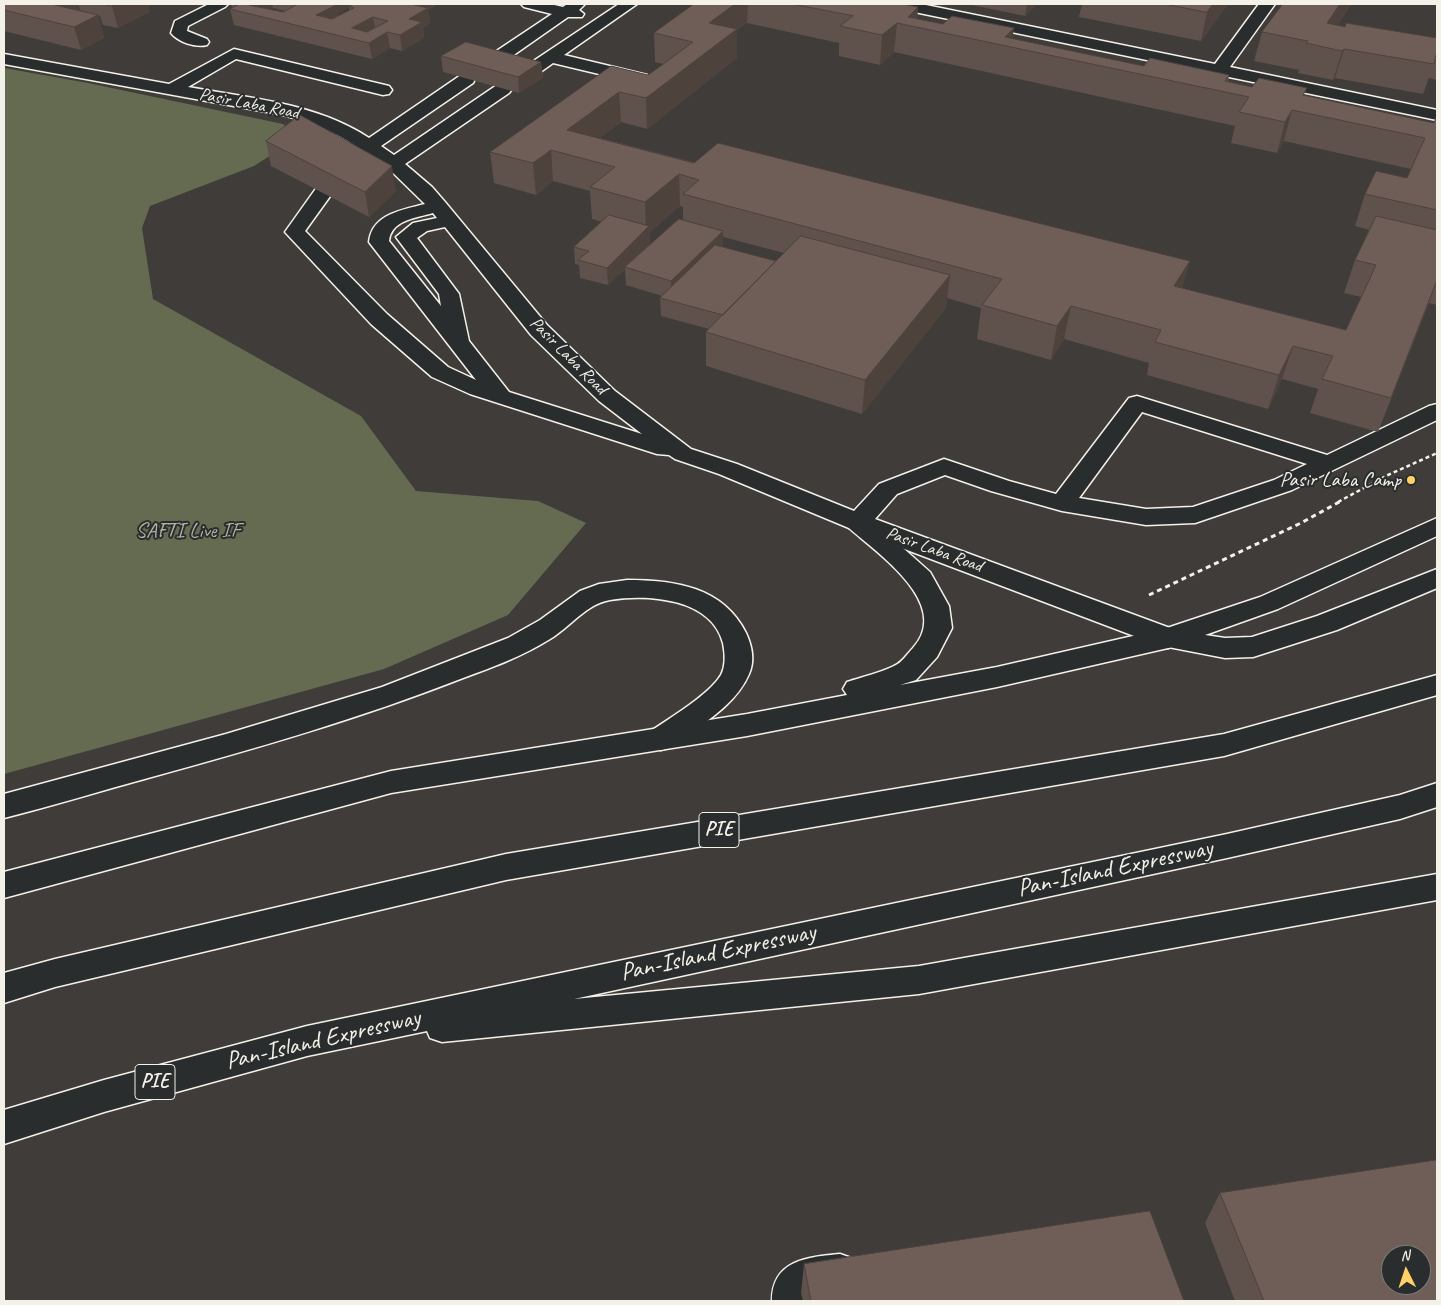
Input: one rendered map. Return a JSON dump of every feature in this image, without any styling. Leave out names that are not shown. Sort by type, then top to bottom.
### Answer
[{"type":"main road","points":[[202,42],[179,33],[181,24],[220,4]]},
{"type":"main road","points":[[529,4],[571,8],[604,20]]},
{"type":"main road","points":[[526,74],[629,4]]},
{"type":"main road","points":[[900,4],[1437,115]]},
{"type":"main road","points":[[1219,70],[1267,4]]},
{"type":"main road","points":[[489,64],[571,8]]},
{"type":"main road","points":[[172,89],[234,54],[383,90]]},
{"type":"main road","points":[[550,57],[660,83]]},
{"type":"main road","name":"Pasir Laba Road","points":[[4,59],[284,110],[314,118],[346,131],[394,163],[425,191],[539,330],[607,396],[683,454],[728,469],[858,522],[1168,638]]},
{"type":"main road","points":[[467,79],[369,146],[334,177],[295,232],[379,319],[440,372],[478,389],[683,454]]},
{"type":"main road","points":[[394,163],[503,89]]},
{"type":"main road","points":[[444,213],[393,219],[380,232],[379,242],[459,346],[500,395]]},
{"type":"main road","points":[[444,213],[406,237],[449,294],[459,346]]},
{"type":"main road","points":[[1062,503],[1138,403],[1329,462]]},
{"type":"main road","points":[[747,725],[906,673],[927,650],[938,628],[936,606],[921,578],[858,522],[888,489],[944,466],[1000,486],[1062,503],[1146,517],[1195,515],[1283,485],[1437,411]]},
{"type":"main road","points":[[13,878],[391,782],[747,725],[997,677],[1168,638],[1269,603],[1437,526]]},
{"type":"main road","points":[[1168,638],[1225,648],[1253,647],[1327,623],[1437,578]]},
{"type":"main road","points":[[4,806],[302,724],[378,700],[516,645],[541,633],[583,599],[608,591],[642,587],[693,598],[719,613],[733,634],[740,656],[734,676],[723,692],[661,739]]},
{"type":"main road","name":"PIE","points":[[4,988],[55,973],[506,867],[1224,745],[1437,685]]},
{"type":"main road","name":"Pan-Island Expressway","points":[[4,1127],[104,1096],[307,1040],[1227,846],[1400,807],[1437,795]]},
{"type":"main road","points":[[307,1040],[919,980],[1437,887]]},
{"type":"main road","points":[[792,1301],[791,1293],[794,1284],[800,1280],[878,1266]]},
{"type":"path","points":[[1146,596],[1301,524],[1388,475],[1437,453]]},
{"type":"green space","name":"SAFTI Live IF","points":[[4,68],[88,83],[283,124],[298,138],[254,166],[150,206],[142,228],[153,299],[361,416],[416,491],[538,501],[586,523],[508,615],[384,669],[4,774]]},
{"type":"building","points":[[4,4],[51,4],[98,15],[74,27],[4,10]]},
{"type":"building","points":[[240,4],[251,4],[249,5],[283,12],[298,4],[333,4],[336,5],[316,15],[332,19],[354,8],[349,6],[354,4],[410,4],[428,8],[409,19],[422,22],[400,35],[387,32],[369,43],[230,9]],"holes":[[[373,17],[388,21],[367,32],[352,28]]]},
{"type":"building","points":[[694,4],[735,4],[709,23],[737,29],[646,98],[619,92],[567,130],[694,163],[718,143],[1190,261],[1174,286],[1346,330],[1376,265],[1355,260],[1376,216],[1437,230],[1437,280],[1391,398],[1322,379],[1333,356],[1293,346],[1279,375],[1155,342],[1161,330],[1071,306],[1057,326],[982,305],[1002,279],[683,194],[699,180],[679,174],[645,202],[590,187],[615,167],[551,150],[533,163],[490,152],[611,66],[648,75],[658,68],[693,42],[654,33]]},
{"type":"building","points":[[792,4],[902,4],[918,7],[908,17],[943,24],[952,16],[1014,28],[1005,37],[1144,66],[1150,58],[1229,75],[1225,81],[1252,87],[1259,78],[1307,88],[1303,95],[1434,123],[1437,116],[1437,210],[1365,194],[1376,171],[1407,178],[1425,138],[1292,110],[1285,122],[1239,112],[1249,97],[897,23],[882,35],[840,26],[853,16]]},
{"type":"building","points":[[1165,4],[1213,4],[1207,12]]},
{"type":"building","points":[[1283,4],[1340,4],[1327,23],[1345,27],[1346,23],[1437,38],[1434,64],[1344,49],[1342,51],[1306,43],[1308,41],[1262,32]]},
{"type":"building","points":[[466,42],[541,62],[518,77],[441,56]]},
{"type":"building","points":[[300,115],[392,166],[365,192],[266,141]]},
{"type":"building","points":[[609,215],[649,226],[607,268],[578,260],[589,251],[574,247]]},
{"type":"building","points":[[679,219],[723,231],[671,281],[625,267]]},
{"type":"building","points":[[801,236],[950,275],[865,380],[706,332]]},
{"type":"building","points":[[715,245],[776,261],[723,315],[660,298]]},
{"type":"building","points":[[1437,1160],[1437,1301],[1264,1301],[1220,1193]]},
{"type":"building","points":[[1150,1211],[1184,1301],[811,1301],[804,1264]]},
{"type":"place","name":"Pasir Laba Camp","points":[[1411,480]]}]
